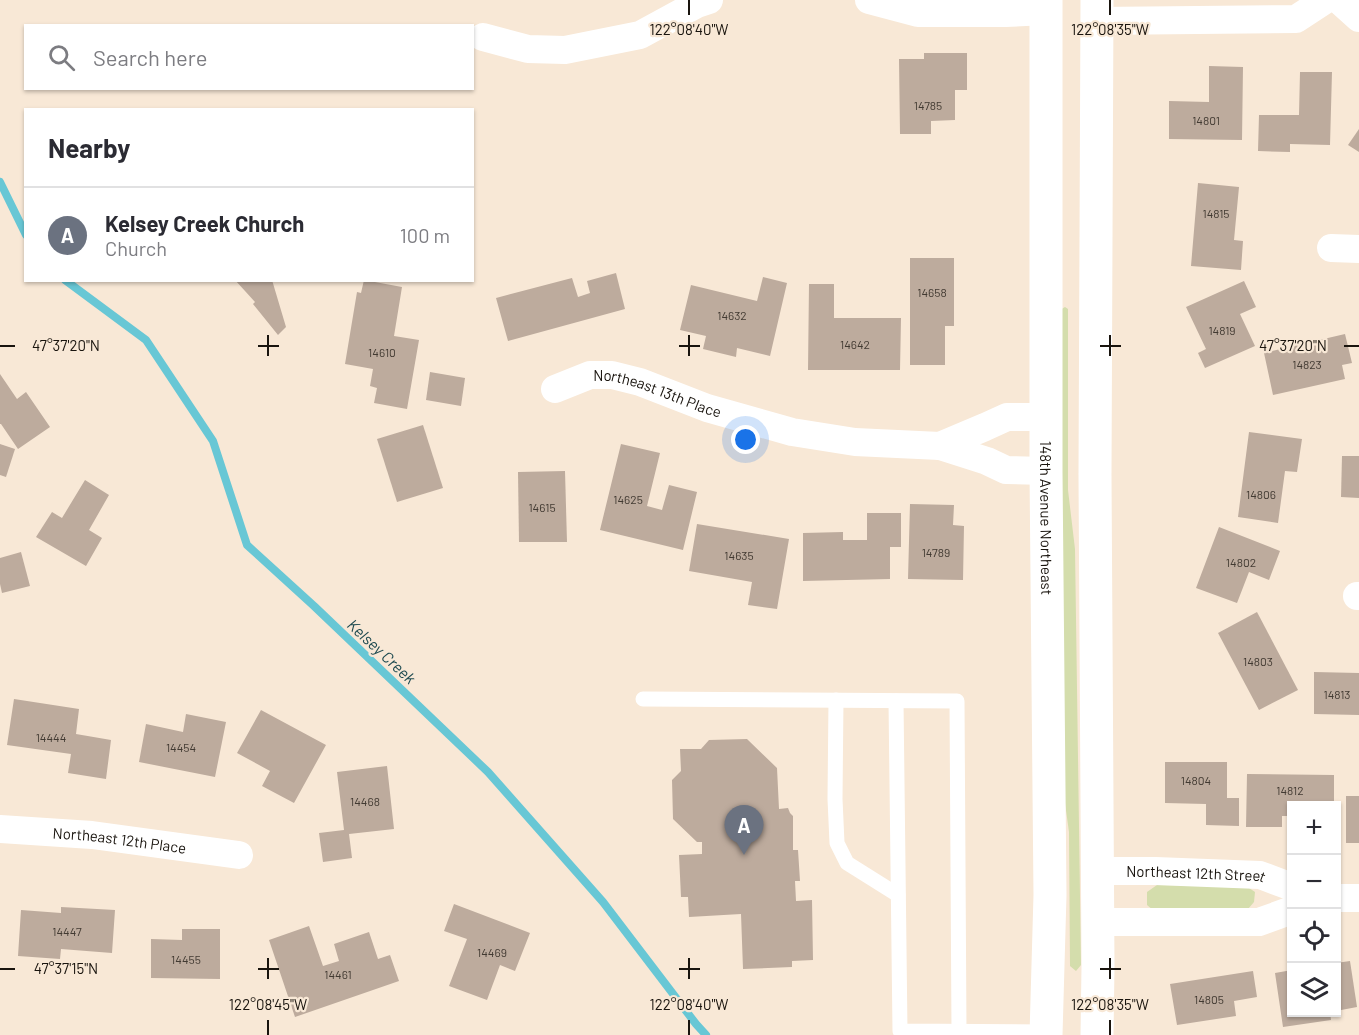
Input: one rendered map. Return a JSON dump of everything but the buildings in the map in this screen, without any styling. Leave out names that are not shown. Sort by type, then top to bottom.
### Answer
[{"type":"main road","name":"148th Avenue Northeast","points":[[1046,6],[1046,471],[1050,895],[1046,1034]]},
{"type":"main road","points":[[1097,11],[1095,424],[1097,1035]]},
{"type":"main road","points":[[1047,301],[1054,291],[1065,288],[1070,291],[1078,303],[1084,366],[1095,424]]},
{"type":"main road","points":[[1050,895],[1062,969],[1067,978],[1073,984],[1083,986],[1091,983],[1098,967]]},
{"type":"street","points":[[483,37],[528,49],[565,50],[640,35],[697,4],[709,0]]},
{"type":"street","points":[[869,0],[918,13],[1005,13],[1046,6]]},
{"type":"street","points":[[1097,11],[1296,19],[1325,0]]},
{"type":"street","points":[[1339,0],[1359,18]]},
{"type":"street","points":[[1331,248],[1359,249]]},
{"type":"street","name":"Northeast 13th Place","points":[[555,389],[590,375],[612,375],[640,382],[707,408],[792,432],[855,442],[940,446],[987,461],[1006,470],[1046,471]]},
{"type":"street","name":"Northeast 13th Place","points":[[940,446],[1007,417],[1046,417]]},
{"type":"street","name":"Northeast 12th Place","points":[[0,829],[93,835],[239,855]]},
{"type":"street","name":"Northeast 12th Street","points":[[1098,871],[1260,875],[1287,885]]},
{"type":"street","points":[[1341,898],[1359,898]]},
{"type":"street","points":[[1098,922],[1259,922],[1287,912]]},
{"type":"lane","points":[[643,699],[957,701],[959,1032]]},
{"type":"lane","points":[[836,700],[837,843],[848,863],[898,895]]},
{"type":"lane","points":[[896,700],[900,1031],[1046,1034]]},
{"type":"green space","points":[[1065,307],[1068,309],[1068,490],[1075,549],[1081,965],[1076,971],[1070,966],[1069,832],[1058,753],[1060,310]]},
{"type":"green space","points":[[1157,885],[1246,886],[1255,892],[1254,902],[1248,909],[1153,910],[1147,905],[1147,892]]},
{"type":"waterway","name":"Kelsey Creek","points":[[0,182],[24,231]]},
{"type":"waterway","name":"Kelsey Creek","points":[[68,282],[146,340],[213,441],[247,545],[488,772],[603,902],[706,1035]]},
{"type":"place","name":"Kelsey Creek Church","points":[[744,855]]}]
